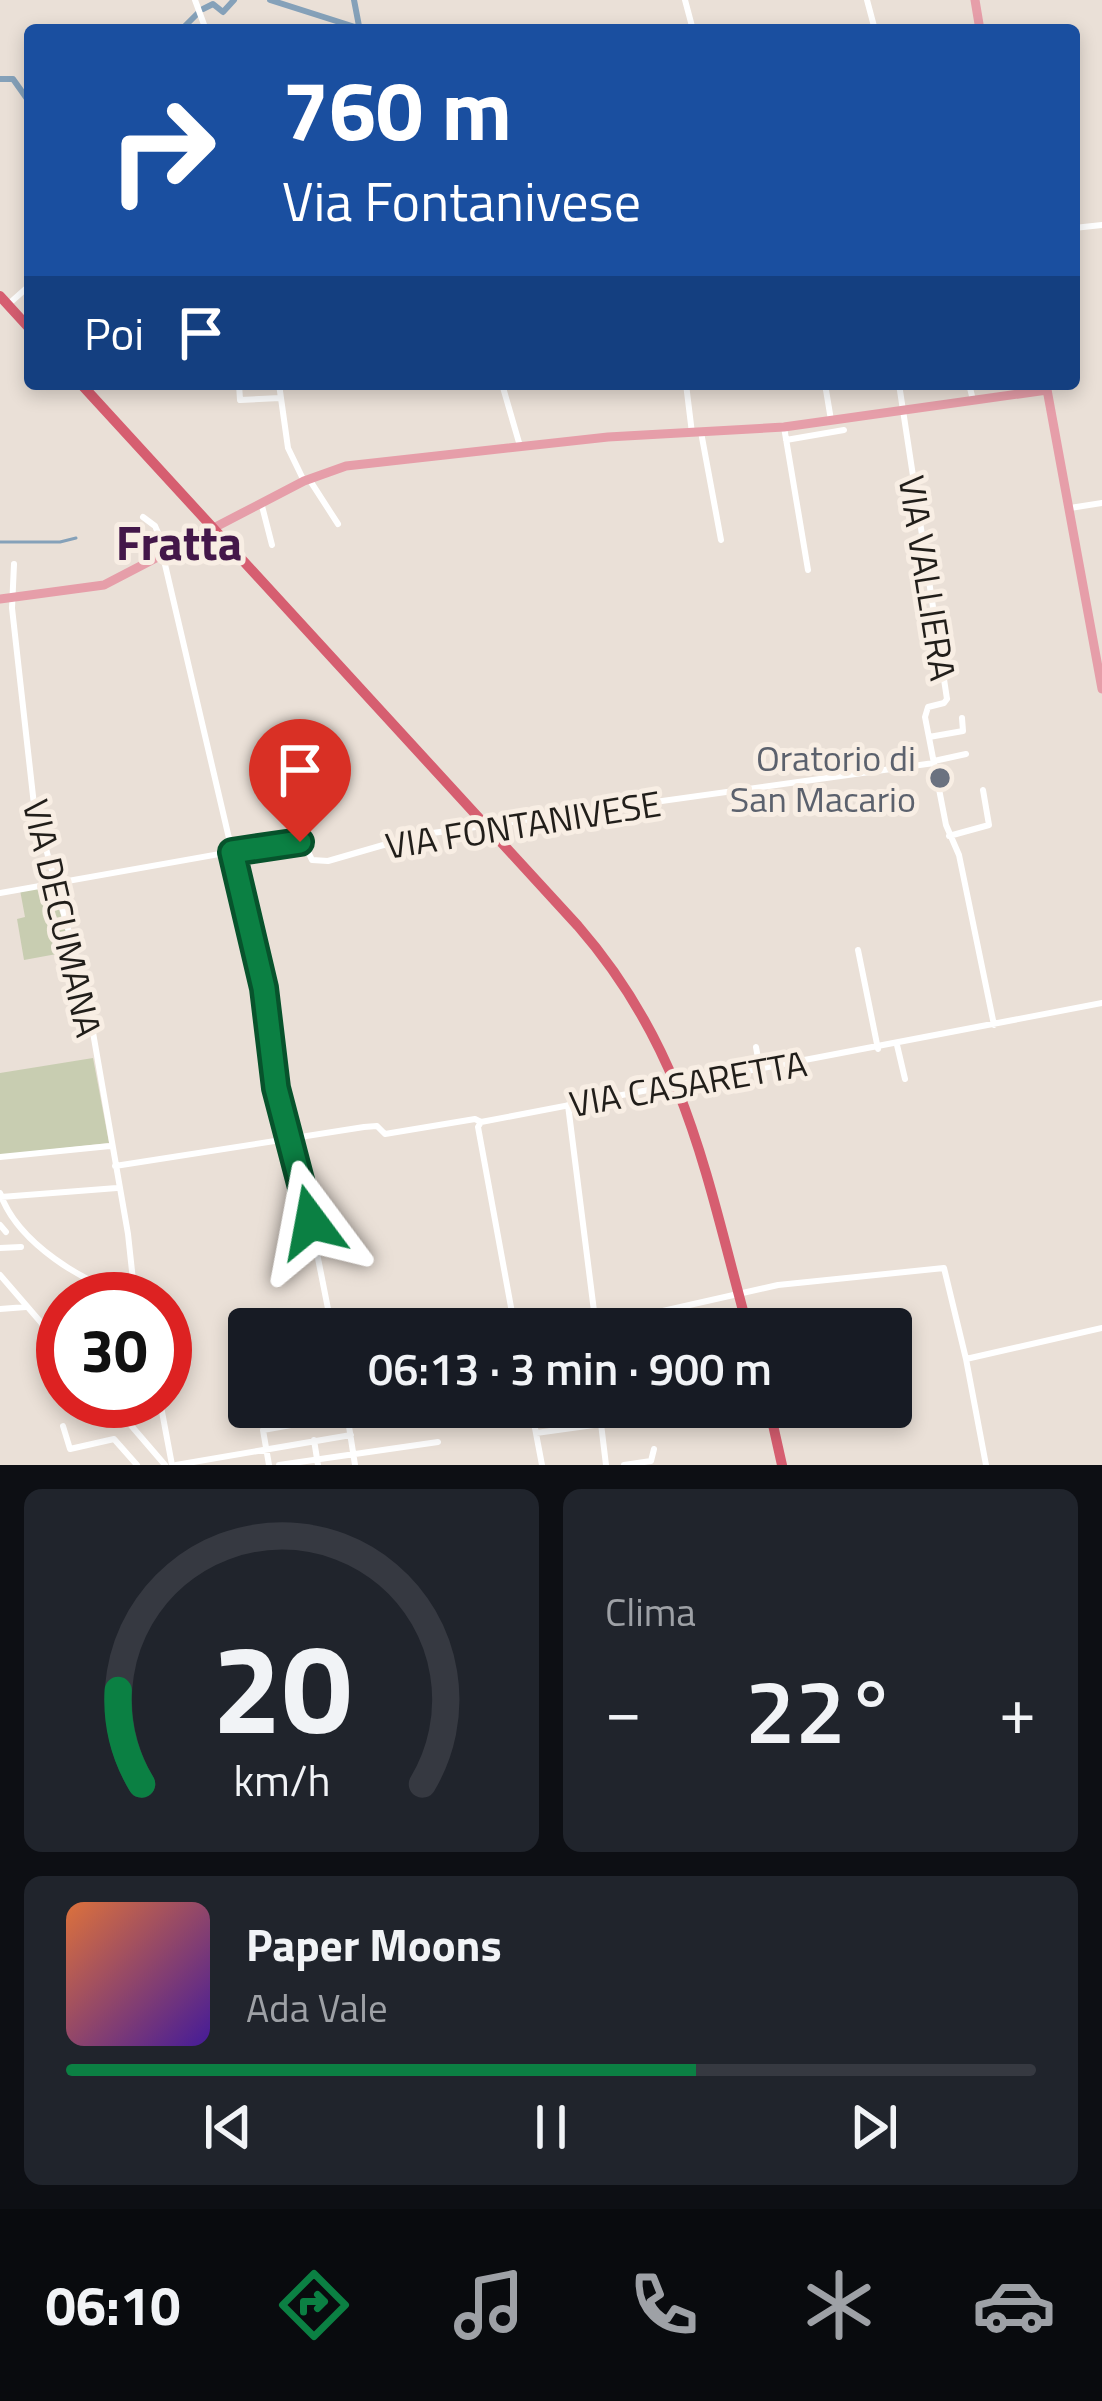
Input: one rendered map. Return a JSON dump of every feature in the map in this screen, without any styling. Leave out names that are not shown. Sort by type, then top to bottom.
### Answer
[{"type":"highway","points":[[87,390],[578,926],[629,990],[680,1090],[742,1308]]},
{"type":"highway","points":[[774,1428],[782,1465]]},
{"type":"main road","points":[[0,599],[104,585],[306,480],[346,466],[520,446],[784,427],[1029,390]]},
{"type":"main road","points":[[1047,390],[1102,689]]},
{"type":"street","points":[[239,390],[240,400],[280,398]]},
{"type":"street","points":[[279,390],[288,448],[338,524]]},
{"type":"street","points":[[504,390],[520,446]]},
{"type":"street","points":[[687,390],[721,540]]},
{"type":"street","points":[[826,390],[831,420]]},
{"type":"street","name":"VIA VALLIERA","points":[[899,390],[947,698],[925,710],[928,737]]},
{"type":"street","points":[[970,390],[973,400]]},
{"type":"street","points":[[784,427],[808,570]]},
{"type":"street","points":[[786,440],[844,430]]},
{"type":"street","points":[[1070,508],[1102,503]]},
{"type":"street","points":[[262,506],[272,545]]},
{"type":"street","points":[[143,517],[155,526],[165,555],[264,988],[276,1088],[327,1308]]},
{"type":"street","name":"VIA DECUMANA","points":[[14,564],[13,597],[34,805],[87,998],[132,1272]]},
{"type":"street","points":[[962,718],[963,731],[928,737],[949,836],[959,855],[994,1025]]},
{"type":"street","name":"VIA FONTANIVESE","points":[[0,893],[300,842],[317,862],[418,836],[966,754]]},
{"type":"street","points":[[949,836],[989,825],[983,790]]},
{"type":"street","points":[[858,950],[878,1049]]},
{"type":"street","name":"VIA CASARETTA","points":[[115,1166],[364,1127],[376,1126],[385,1134],[475,1119],[481,1122],[1102,1003]]},
{"type":"street","points":[[897,1045],[905,1079]]},
{"type":"street","points":[[756,1048],[760,1070]]},
{"type":"street","points":[[568,1105],[593,1308]]},
{"type":"street","points":[[481,1122],[478,1127],[511,1308]]},
{"type":"street","points":[[0,1157],[112,1146]]},
{"type":"street","points":[[80,1272],[44,1249],[8,1211],[1,1195],[118,1187]]},
{"type":"street","points":[[0,1248],[21,1247]]},
{"type":"street","points":[[678,1308],[748,1291],[944,1268],[986,1465]]},
{"type":"street","points":[[0,1275],[36,1316]]},
{"type":"street","points":[[0,1309],[27,1306]]},
{"type":"street","points":[[966,1359],[1102,1328]]},
{"type":"street","points":[[64,1428],[70,1449],[114,1439],[137,1465]]},
{"type":"street","points":[[136,1428],[171,1465]]},
{"type":"street","points":[[165,1428],[171,1465]]},
{"type":"street","points":[[269,1465],[262,1430],[271,1428]]},
{"type":"street","points":[[349,1428],[355,1465]]},
{"type":"street","points":[[535,1428],[542,1465]]},
{"type":"street","points":[[536,1433],[572,1428]]},
{"type":"street","points":[[601,1428],[606,1465]]},
{"type":"street","points":[[171,1465],[350,1435]]},
{"type":"street","points":[[314,1440],[318,1462]]},
{"type":"street","points":[[283,1465],[336,1461],[353,1454],[438,1442]]},
{"type":"street","points":[[624,1465],[651,1461],[654,1449]]},
{"type":"green space","points":[[51,886],[73,951],[24,960],[17,919],[25,917],[20,890]]},
{"type":"green space","points":[[93,1058],[109,1143],[0,1155],[0,1073]]},
{"type":"waterway","points":[[203,9],[213,4],[223,12],[234,0]]},
{"type":"waterway","points":[[270,0],[346,24]]},
{"type":"waterway","points":[[354,0],[359,24]]},
{"type":"waterway","points":[[187,24],[199,12]]},
{"type":"waterway","points":[[0,79],[13,79],[24,95]]},
{"type":"waterway","points":[[0,542],[76,538]]},
{"type":"place","name":"Oratorio di San Macario","points":[[940,778]]},
{"type":"district","name":"Fratta","points":[[179,542]]},
{"type":"route","points":[[300,842],[232,852],[264,988],[276,1088],[311,1222]]}]
